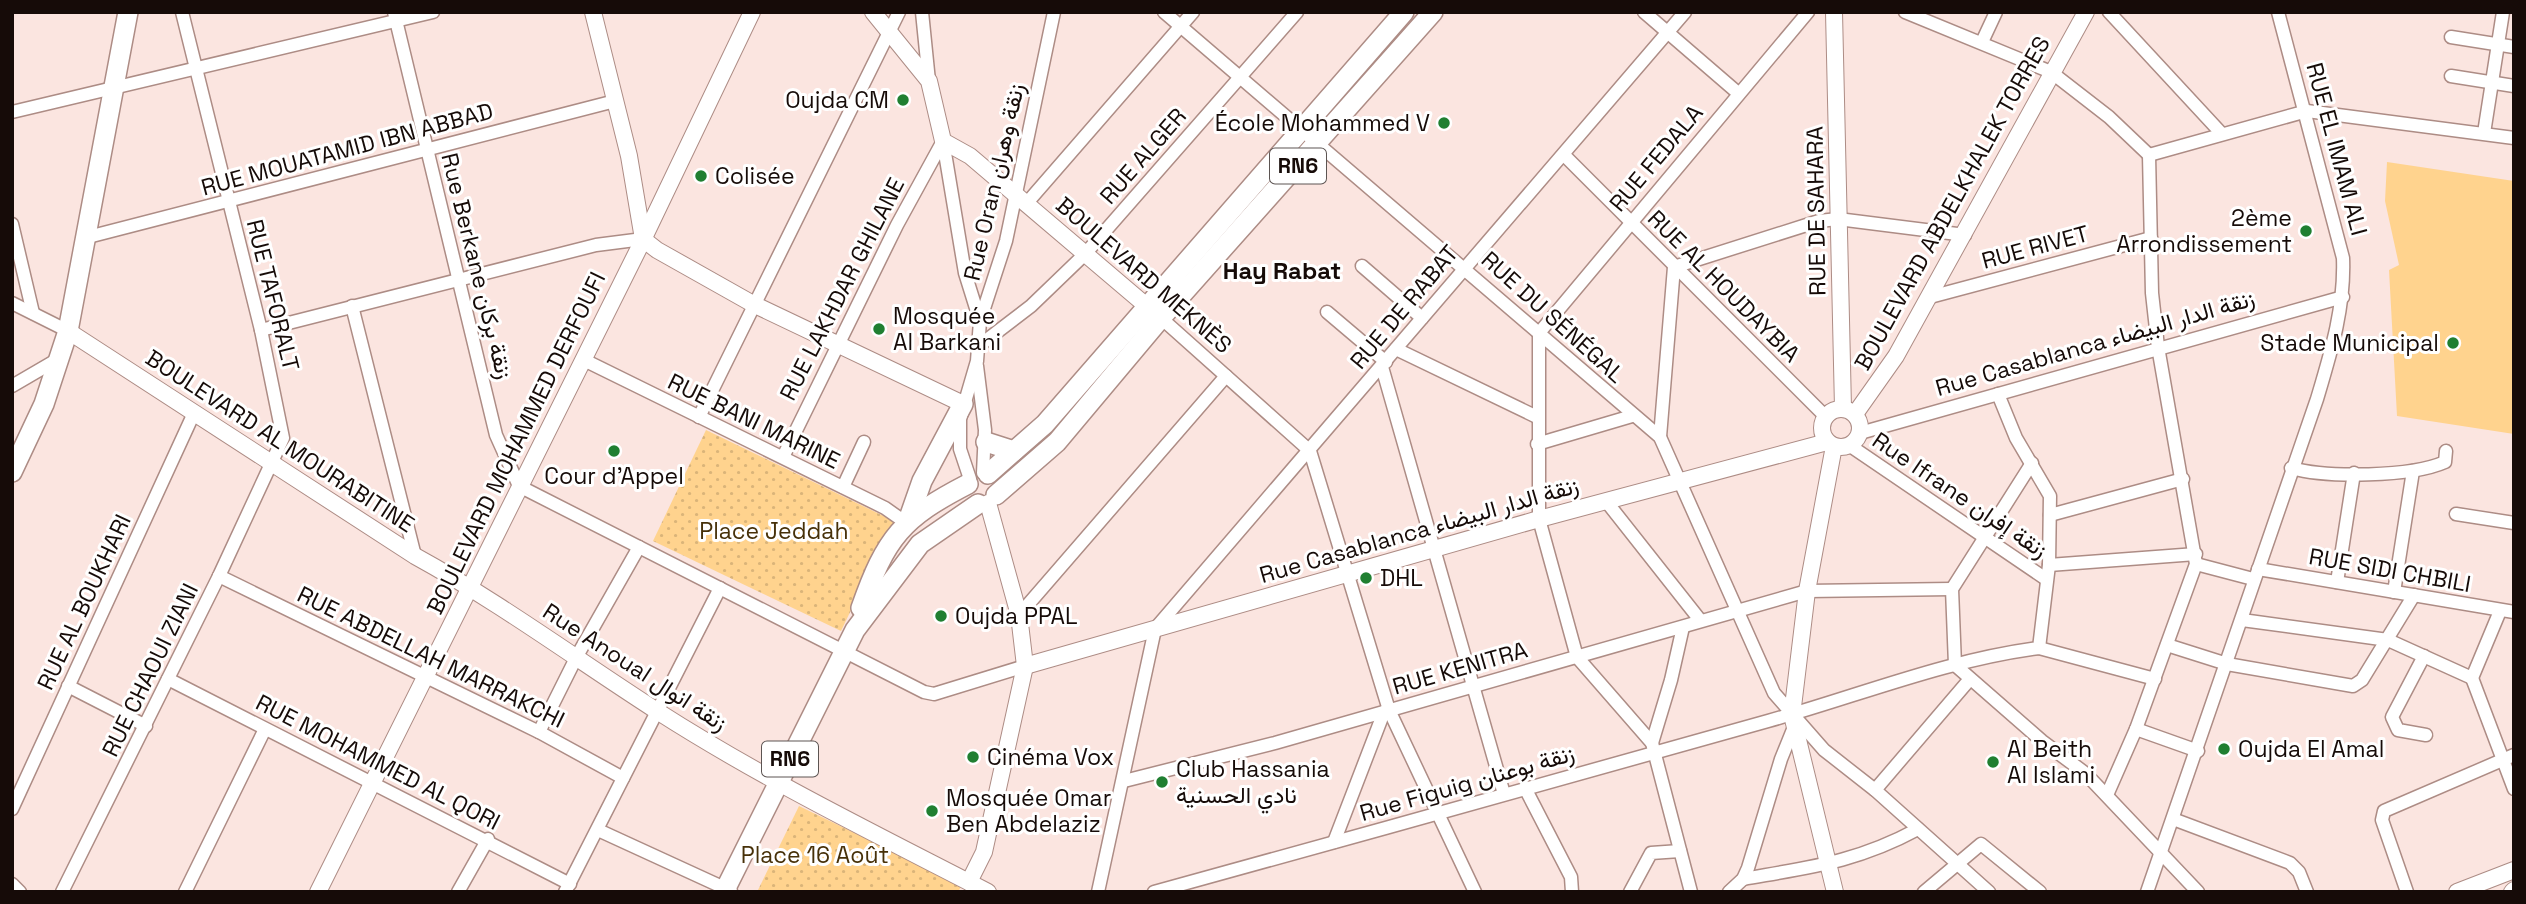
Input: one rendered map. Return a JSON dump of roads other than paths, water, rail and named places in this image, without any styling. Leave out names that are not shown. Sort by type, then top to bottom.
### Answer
[{"type":"main road","points":[[12,472],[44,404],[68,331],[128,12]]},
{"type":"main road","name":"RN6","points":[[855,631],[920,544],[987,501],[1051,449],[1154,312],[1301,129],[1404,12]]},
{"type":"main road","name":"RN6","points":[[728,891],[855,631],[878,569],[907,520],[977,478],[1045,424],[1318,144],[1433,12]]},
{"type":"main road","points":[[907,520],[922,481],[964,404]]},
{"type":"main road","points":[[986,442],[1014,451]]},
{"type":"main road","points":[[977,478],[996,481],[987,501],[968,494],[977,478]]},
{"type":"street","name":"RUE TAFORALT","points":[[182,12],[261,330],[283,438],[272,465]]},
{"type":"street","points":[[12,112],[196,70],[395,17],[433,12]]},
{"type":"street","points":[[593,12],[631,167],[643,239],[657,250],[753,304],[964,404]]},
{"type":"street","name":"BOULEVARD MOHAMMED DERFOUFI","points":[[318,892],[584,360],[752,12]]},
{"type":"street","points":[[873,12],[929,81]]},
{"type":"street","points":[[699,417],[899,12]]},
{"type":"street","points":[[922,12],[929,81],[943,141],[965,273],[980,321]]},
{"type":"street","name":"Rue Oran زنقة وهران","points":[[977,362],[980,321],[1021,199],[1054,12]]},
{"type":"street","name":"RUE DU SÉNÉGAL","points":[[1164,12],[1464,267],[1632,416],[1660,437]]},
{"type":"street","points":[[1021,199],[1193,12]]},
{"type":"street","name":"RUE ALGER","points":[[980,345],[1031,306],[1085,254],[1297,12]]},
{"type":"street","points":[[1644,12],[1738,93]]},
{"type":"street","name":"RUE DE RABAT","points":[[1155,629],[1685,12]]},
{"type":"street","name":"RUE FEDALA","points":[[1539,333],[1630,221],[1808,12]]},
{"type":"street","name":"RUE DE SAHARA","points":[[1834,12],[1838,219],[1849,411],[1860,423],[1842,441]]},
{"type":"street","points":[[1905,12],[1922,15],[2051,72],[2109,117],[2149,155],[2158,347],[2196,559],[2155,679],[2107,795]]},
{"type":"street","points":[[1982,42],[1996,12]]},
{"type":"street","name":"BOULEVARD ABDELKHALEK TORRES","points":[[1849,411],[1896,356],[1965,236],[2051,72],[2086,12]]},
{"type":"street","points":[[2109,12],[2222,134]]},
{"type":"street","name":"RUE EL IMAM ALI","points":[[2147,892],[2198,751],[2334,341],[2343,297],[2343,258],[2307,111],[2278,12]]},
{"type":"street","points":[[2484,133],[2503,12]]},
{"type":"street","name":"Rue Berkane زنقة بركان","points":[[395,17],[496,435],[519,486]]},
{"type":"street","points":[[2451,37],[2514,47]]},
{"type":"street","points":[[2451,76],[2514,86]]},
{"type":"street","name":"RUE MOUATAMID IBN ABBAD","points":[[88,236],[615,101]]},
{"type":"street","points":[[2149,155],[2307,111],[2514,138]]},
{"type":"street","name":"BOULEVARD MEKNÈS","points":[[943,141],[970,156],[1021,199],[1154,312],[1310,451]]},
{"type":"street","name":"RUE LAKHDAR GHILANE","points":[[783,457],[922,176],[943,141]]},
{"type":"street","name":"RUE AL HOUDAYBIA","points":[[1564,155],[1825,416]]},
{"type":"street","points":[[1965,236],[1838,219],[1801,225],[1675,267],[1660,437],[1774,693],[1793,721],[1989,892]]},
{"type":"street","points":[[12,224],[33,313]]},
{"type":"street","name":"RUE RIVET","points":[[1930,297],[2151,238]]},
{"type":"street","points":[[261,330],[606,243],[643,239]]},
{"type":"street","points":[[1362,266],[1422,318]]},
{"type":"street","name":"Rue Casablanca زنقة الدار البيضاء","points":[[1025,666],[1539,519],[1678,481],[1842,441],[1998,394],[2046,383],[2158,347],[2343,297]]},
{"type":"street","points":[[12,303],[68,331]]},
{"type":"street","points":[[352,306],[415,556]]},
{"type":"street","points":[[1327,312],[1384,364],[1504,794]]},
{"type":"street","name":"BOULEVARD AL MOURABITINE","points":[[68,331],[272,465],[469,587]]},
{"type":"street","points":[[1539,333],[1539,519],[1577,657],[1653,748],[1691,892]]},
{"type":"street","points":[[1396,349],[1537,417]]},
{"type":"street","points":[[12,386],[60,358]]},
{"type":"street","name":"RUE BANI MARINE","points":[[584,360],[907,520]]},
{"type":"street","points":[[977,362],[958,433],[960,449],[977,478]]},
{"type":"street","points":[[977,362],[986,442],[977,478]]},
{"type":"street","points":[[1019,615],[1226,376]]},
{"type":"street","points":[[1998,394],[2016,438],[2049,490],[2049,565],[2039,648],[2155,679]]},
{"type":"street","points":[[1729,892],[1743,879],[1793,721],[1807,591],[1842,441],[1821,426],[1825,416],[1835,409],[1849,411]]},
{"type":"street","name":"RUE AL BOUKHARI","points":[[12,809],[194,412]]},
{"type":"street","points":[[1537,444],[1632,416]]},
{"type":"street","name":"Rue Ifrane زنقة إفران","points":[[1842,441],[2046,579]]},
{"type":"street","points":[[843,487],[864,442]]},
{"type":"street","points":[[1310,451],[1387,711],[1475,892]]},
{"type":"street","points":[[2291,468],[2314,475],[2413,471],[2445,462],[2446,451]]},
{"type":"street","points":[[2032,463],[1952,589],[1955,665],[2085,773],[2198,892]]},
{"type":"street","name":"RUE CHAOUI ZIANI","points":[[62,892],[146,726],[272,465]]},
{"type":"street","points":[[2394,592],[2413,471]]},
{"type":"street","points":[[2337,582],[2354,473]]},
{"type":"street","points":[[2050,515],[2183,479]]},
{"type":"street","points":[[519,486],[928,693],[995,677],[1025,666]]},
{"type":"street","points":[[966,887],[984,852],[1025,666],[1019,615],[987,501]]},
{"type":"street","points":[[1606,501],[1700,620]]},
{"type":"street","points":[[2456,514],[2514,523]]},
{"type":"street","points":[[539,732],[577,656],[639,547]]},
{"type":"street","name":"RUE SIDI CHBILI","points":[[2049,565],[2196,559],[2256,574],[2337,582],[2514,612]]},
{"type":"street","name":"RUE ABDELLAH MARRAKCHI","points":[[219,576],[539,732],[623,778]]},
{"type":"street","name":"Rue Anoual زنقة انوال","points":[[469,587],[657,710],[778,784],[966,887],[988,892]]},
{"type":"street","points":[[567,888],[720,588]]},
{"type":"street","name":"RUE KENITRA","points":[[1124,781],[1275,743],[1807,591],[1952,589]]},
{"type":"street","points":[[2167,645],[2227,664],[2353,686],[2362,680],[2414,595]]},
{"type":"street","points":[[2472,678],[2500,611]]},
{"type":"street","points":[[2242,620],[2388,640],[2472,678],[2508,758],[2514,789]]},
{"type":"street","points":[[1653,748],[1683,626]]},
{"type":"street","points":[[1098,892],[1155,629]]},
{"type":"street","name":"Rue Figuig زنقة بوعنان","points":[[1154,892],[1525,788],[1653,748],[1793,721],[1955,665],[2039,648]]},
{"type":"street","points":[[2424,656],[2392,720],[2398,730],[2426,735]]},
{"type":"street","name":"RUE MOHAMMED AL QORI","points":[[168,679],[488,839],[567,888]]},
{"type":"street","points":[[1875,790],[1970,679]]},
{"type":"street","points":[[68,686],[146,726]]},
{"type":"street","points":[[1334,842],[1387,711]]},
{"type":"street","points":[[1793,721],[1835,892]]},
{"type":"street","points":[[185,892],[265,729]]},
{"type":"street","points":[[2136,729],[2198,751]]},
{"type":"street","points":[[2407,892],[2382,820],[2384,811],[2390,806],[2508,758]]},
{"type":"street","points":[[1525,788],[1572,877],[1572,892]]},
{"type":"street","points":[[2173,819],[2290,863],[2299,872],[2307,892]]},
{"type":"street","points":[[1743,879],[1865,855],[1918,829]]},
{"type":"street","points":[[598,830],[728,891]]},
{"type":"street","points":[[458,892],[488,839]]},
{"type":"street","points":[[1924,892],[1977,846],[1986,845],[2040,892]]},
{"type":"street","points":[[1630,892],[1651,853],[1679,850]]},
{"type":"street","points":[[2457,892],[2514,870]]},
{"type":"street","points":[[12,884],[20,892]]},
{"type":"place","name":"Oujda CM","points":[[903,100]]},
{"type":"place","name":"École Mohammed V","points":[[1444,123]]},
{"type":"place","name":"Colisée","points":[[701,176]]},
{"type":"place","name":"2ème Arrondissement","points":[[2306,231]]},
{"type":"place","name":"Mosquée Al Barkani","points":[[879,329]]},
{"type":"place","name":"Stade Municipal","points":[[2453,343]]},
{"type":"place","name":"Cour d'Appel","points":[[614,451]]},
{"type":"place","name":"DHL","points":[[1366,578]]},
{"type":"place","name":"Oujda PPAL","points":[[941,616]]},
{"type":"place","name":"Oujda El Amal","points":[[2224,749]]},
{"type":"place","name":"Cinéma Vox","points":[[973,757]]},
{"type":"place","name":"Al Beith Al Islami","points":[[1993,762]]},
{"type":"place","name":"Club Hassania نادي الحسنية","points":[[1162,782]]},
{"type":"place","name":"Mosquée Omar Ben Abdelaziz","points":[[932,811]]},
{"type":"district","name":"Hay Rabat","points":[[1282,271]]},
{"type":"park label","name":"Place Jeddah","points":[[774,531]]},
{"type":"park label","name":"Place 16 Août","points":[[815,855]]}]
